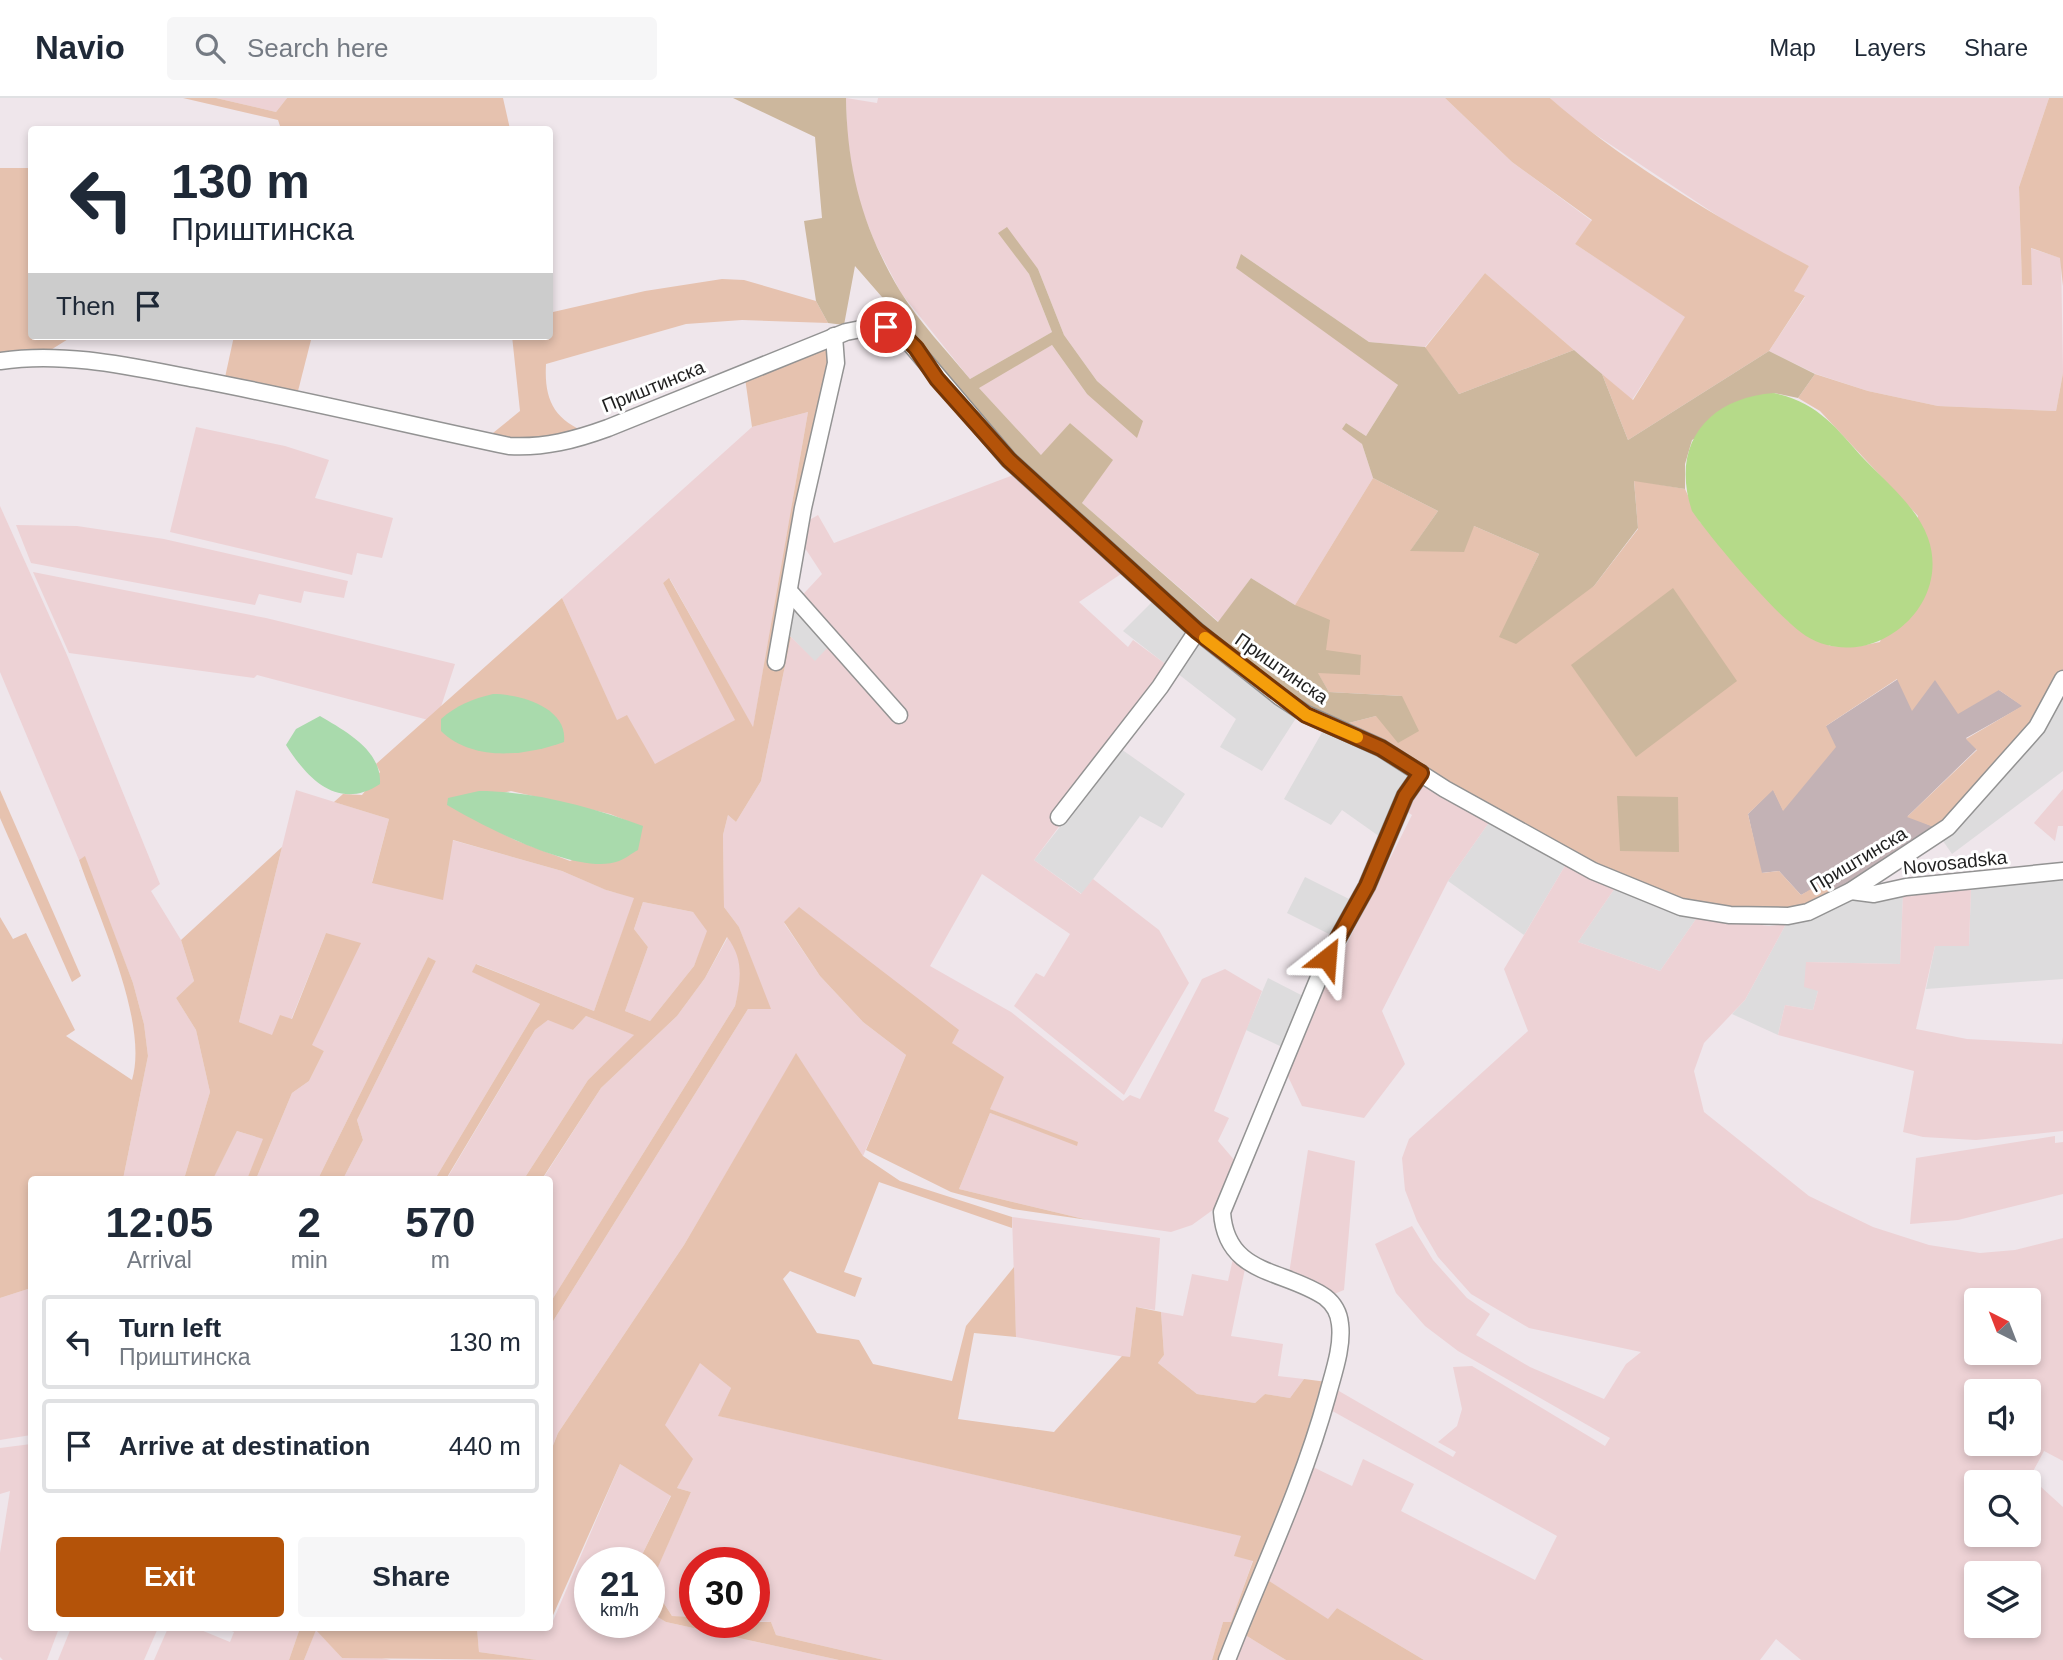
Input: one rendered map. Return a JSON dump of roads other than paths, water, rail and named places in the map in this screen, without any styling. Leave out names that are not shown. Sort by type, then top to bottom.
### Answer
[{"type":"street","name":"Приштинска","points":[[0,361],[39,358],[85,361],[158,372],[509,446],[531,447],[577,439],[608,428],[835,336],[876,326],[886,327],[902,334],[1009,460],[1197,631],[1306,715],[1381,748],[1592,872],[1681,907],[1730,915],[1788,916],[1808,912],[1851,891],[1948,827],[2037,727],[2063,679]]},
{"type":"street","points":[[776,662],[813,460],[836,363],[835,336]]},
{"type":"street","points":[[789,591],[899,715]]},
{"type":"street","points":[[1059,817],[1160,687],[1197,631]]},
{"type":"street","points":[[1227,1660],[1307,1468],[1340,1338],[1339,1317],[1327,1298],[1250,1263],[1229,1242],[1223,1223],[1225,1203],[1327,958],[1367,886],[1405,796],[1421,773]]},
{"type":"street","name":"Novosadska","points":[[1851,891],[1874,894],[1906,887],[2063,871]]}]
